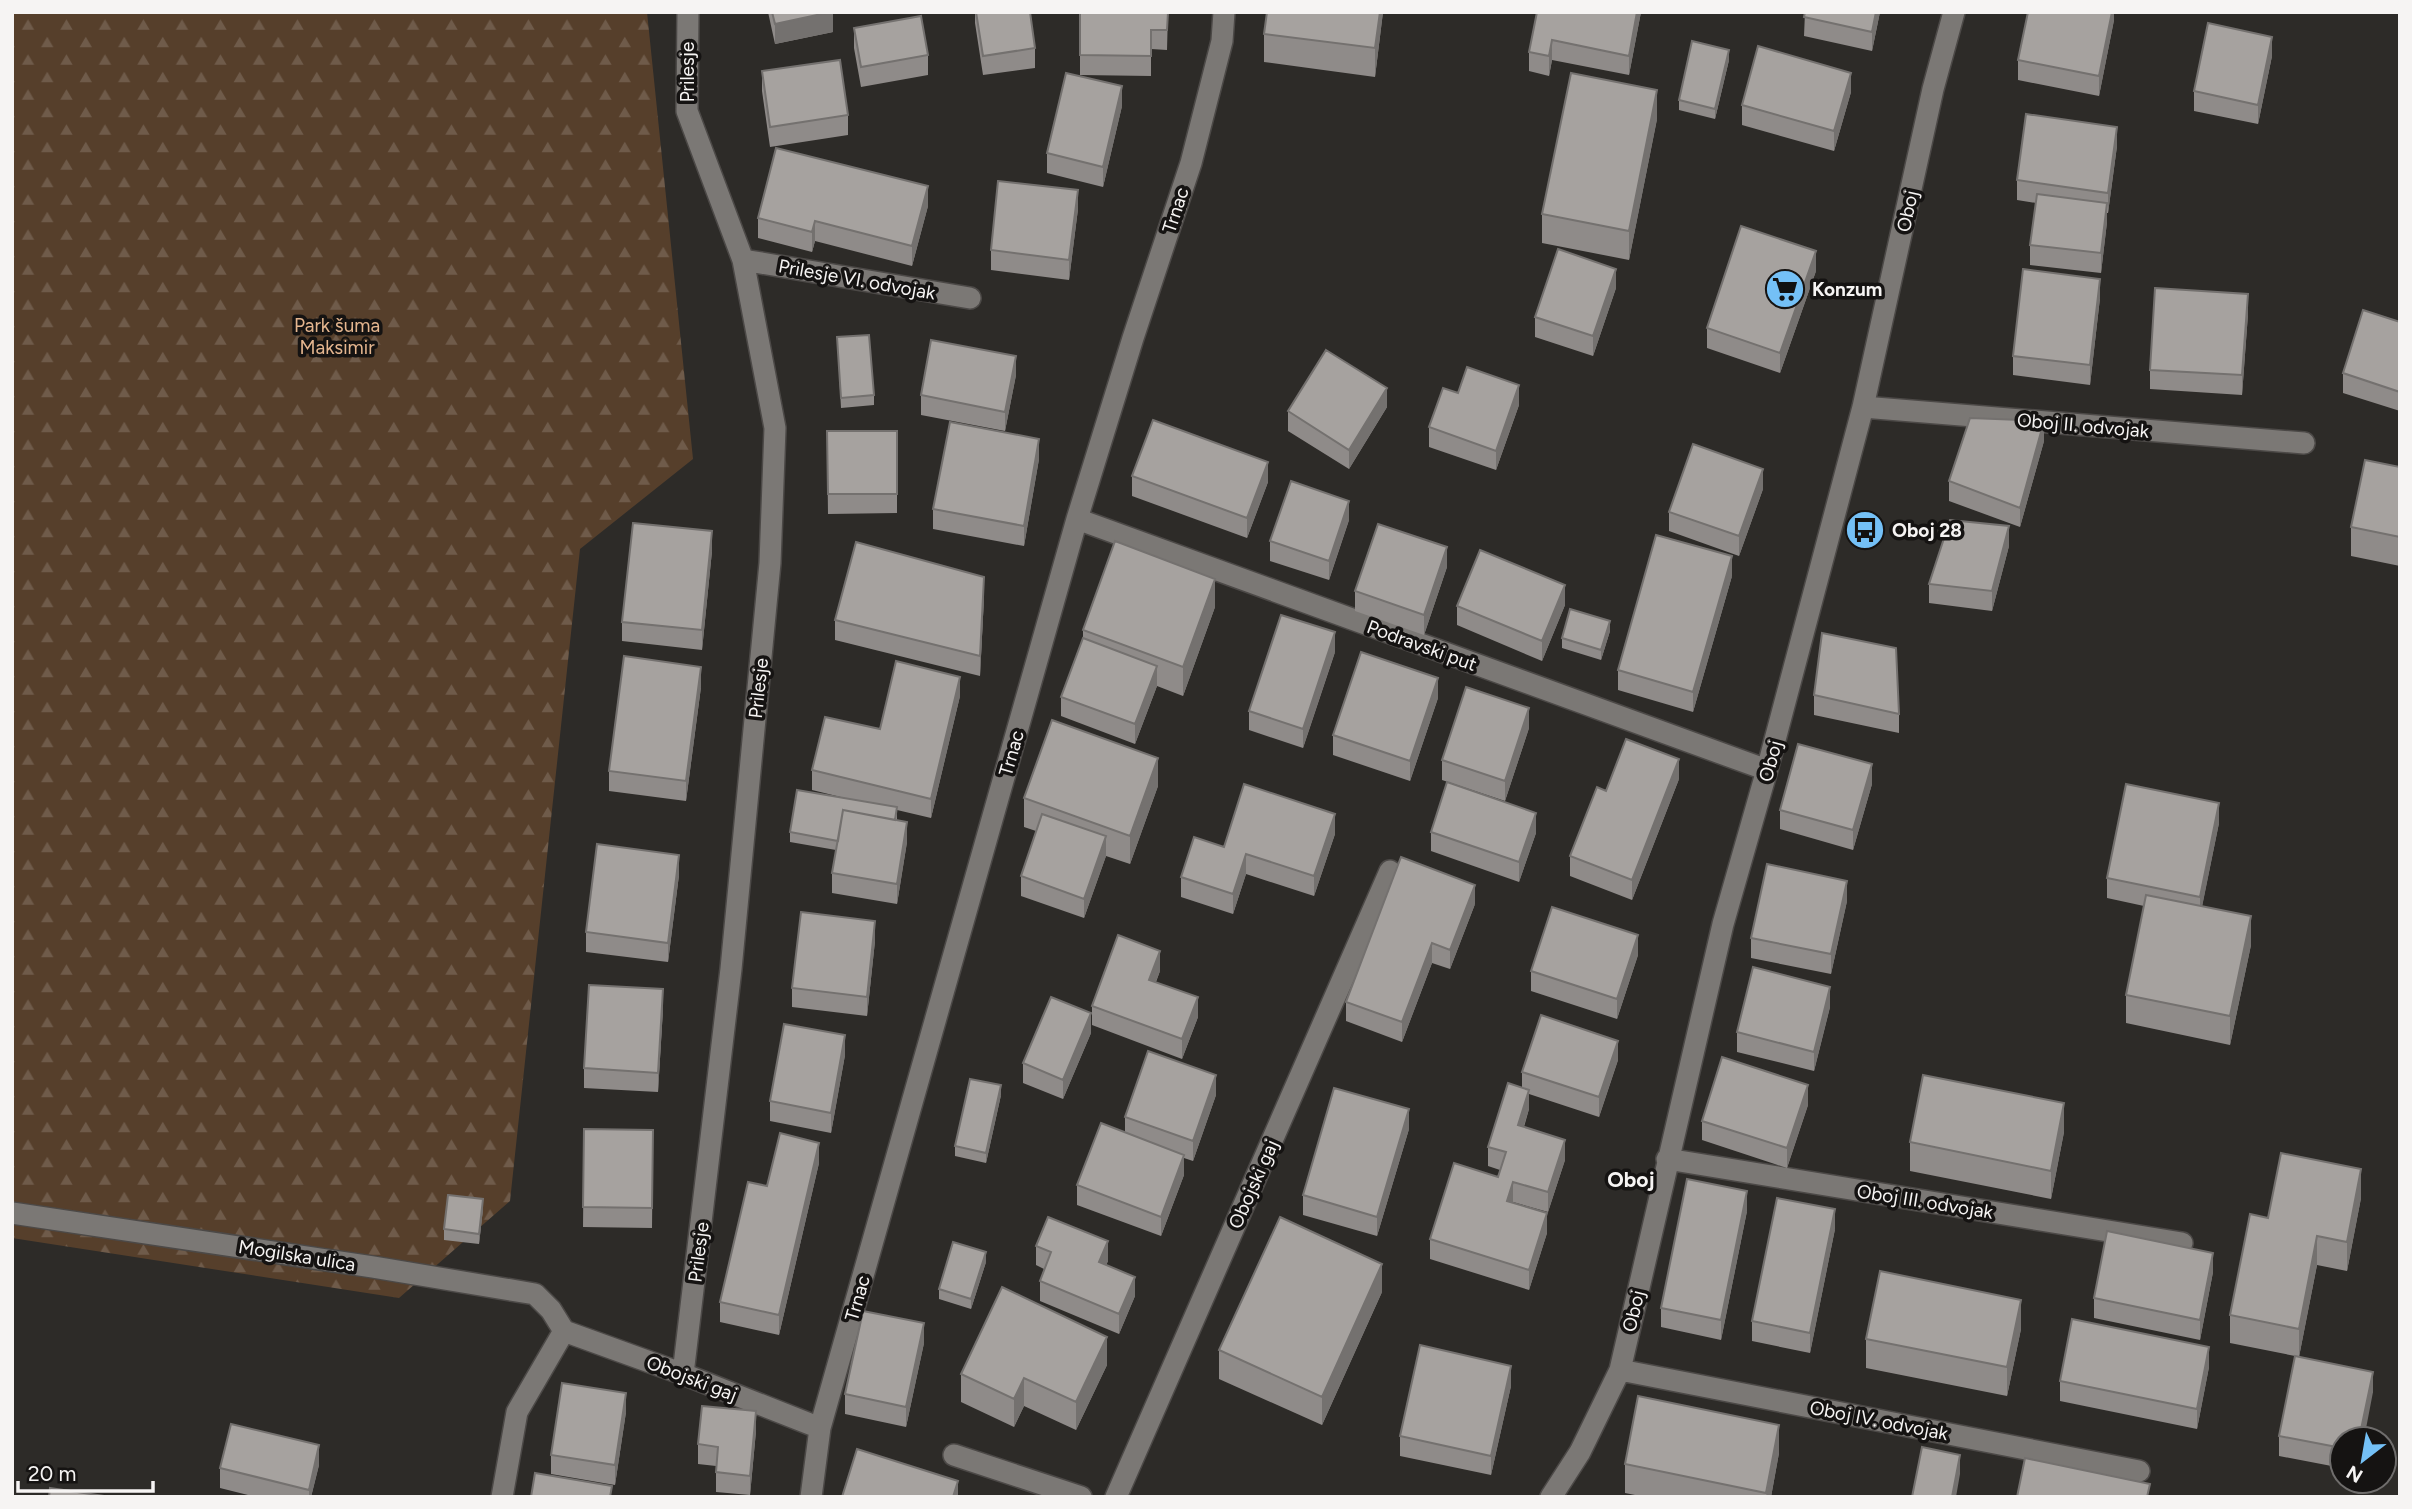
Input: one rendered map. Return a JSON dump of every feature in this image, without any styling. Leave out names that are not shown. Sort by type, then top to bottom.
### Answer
[{"type":"street","name":"Prilesje","points":[[683,1374],[731,969],[771,564],[775,428],[743,260],[687,111],[688,12]]},
{"type":"street","name":"Trnac","points":[[811,1497],[820,1428],[1077,519],[1191,163],[1222,41],[1224,12]]},
{"type":"street","name":"Oboj","points":[[1551,1497],[1580,1452],[1619,1370],[1723,924],[1767,770],[1863,407],[1933,89],[1954,12]]},
{"type":"street","name":"Prilesje VI. odvojak","points":[[743,260],[970,298]]},
{"type":"street","name":"Oboj II. odvojak","points":[[1863,407],[2304,443]]},
{"type":"street","name":"Podravski put","points":[[1077,519],[1767,770]]},
{"type":"street","name":"Obojski gaj","points":[[1116,1497],[1390,871]]},
{"type":"street","name":"Oboj III. odvojak","points":[[1667,1159],[2182,1242]]},
{"type":"street","name":"Mogilska ulica","points":[[12,1213],[535,1294],[551,1310],[564,1331]]},
{"type":"street","name":"Obojski gaj","points":[[564,1331],[820,1428]]},
{"type":"street","points":[[502,1497],[517,1412],[564,1331]]},
{"type":"street","name":"Oboj IV. odvojak","points":[[1619,1370],[2139,1471]]},
{"type":"street","points":[[954,1455],[1081,1497]]},
{"type":"green space","name":"Park šuma Maksimir","points":[[12,12],[647,12],[693,459],[580,549],[510,1201],[399,1298],[12,1238]]},
{"type":"building","points":[[772,12],[831,12],[775,24]]},
{"type":"building","points":[[976,12],[1030,12],[1035,48],[983,56]]},
{"type":"building","points":[[1080,12],[1168,12],[1167,30],[1151,30],[1151,56],[1080,55]]},
{"type":"building","points":[[1267,12],[1380,12],[1375,48],[1264,34]]},
{"type":"building","points":[[1537,12],[1637,12],[1629,56],[1552,40],[1549,56],[1529,52]]},
{"type":"building","points":[[1805,12],[1876,12],[1872,32],[1804,17]]},
{"type":"building","points":[[2028,12],[2112,12],[2099,76],[2018,60]]},
{"type":"building","points":[[921,16],[928,55],[861,67],[854,28]]},
{"type":"building","points":[[2208,23],[2272,37],[2258,105],[2194,91]]},
{"type":"building","points":[[1692,41],[1729,50],[1715,109],[1679,100]]},
{"type":"building","points":[[1758,46],[1851,73],[1834,131],[1742,105]]},
{"type":"building","points":[[840,60],[848,115],[770,127],[762,71]]},
{"type":"building","points":[[1066,73],[1122,86],[1103,167],[1047,153]]},
{"type":"building","points":[[1571,73],[1657,90],[1629,231],[1542,214]]},
{"type":"building","points":[[2026,114],[2117,127],[2108,193],[2017,180]]},
{"type":"building","points":[[776,148],[928,186],[912,246],[815,221],[812,232],[758,218]]},
{"type":"building","points":[[998,181],[1078,190],[1069,260],[991,250]]},
{"type":"building","points":[[2037,194],[2107,203],[2101,253],[2030,245]]},
{"type":"building","points":[[1741,226],[1816,251],[1780,353],[1707,328]]},
{"type":"building","points":[[1558,249],[1616,269],[1593,336],[1535,317]]},
{"type":"building","points":[[2023,269],[2100,279],[2090,365],[2013,356]]},
{"type":"building","points":[[2155,288],[2248,294],[2242,375],[2150,370]]},
{"type":"building","points":[[2363,310],[2400,322],[2400,392],[2343,373]]},
{"type":"building","points":[[869,335],[874,395],[841,398],[837,337]]},
{"type":"building","points":[[931,340],[1016,356],[1005,412],[921,395]]},
{"type":"building","points":[[1326,350],[1387,388],[1349,450],[1288,411]]},
{"type":"building","points":[[1467,367],[1519,385],[1496,451],[1429,427],[1443,388],[1458,393]]},
{"type":"building","points":[[1970,418],[2044,421],[2020,508],[1949,481]]},
{"type":"building","points":[[1153,420],[1268,462],[1247,518],[1132,476]]},
{"type":"building","points":[[950,422],[1039,439],[1024,526],[933,509]]},
{"type":"building","points":[[827,431],[897,431],[897,494],[828,494]]},
{"type":"building","points":[[1693,444],[1763,469],[1739,536],[1669,512]]},
{"type":"building","points":[[2365,460],[2400,467],[2400,537],[2351,527]]},
{"type":"building","points":[[1291,481],[1349,501],[1329,561],[1270,541]]},
{"type":"building","points":[[1950,520],[2009,526],[1992,591],[1929,584]]},
{"type":"building","points":[[633,523],[712,531],[702,630],[622,622]]},
{"type":"building","points":[[1378,524],[1447,547],[1424,615],[1355,591]]},
{"type":"building","points":[[1656,535],[1732,556],[1693,692],[1618,670]]},
{"type":"building","points":[[1115,541],[1215,579],[1183,667],[1083,630]]},
{"type":"building","points":[[856,542],[984,577],[980,656],[835,620]]},
{"type":"building","points":[[1480,550],[1565,585],[1542,641],[1457,606]]},
{"type":"building","points":[[1570,609],[1610,621],[1601,650],[1562,638]]},
{"type":"building","points":[[1281,615],[1335,632],[1303,729],[1249,711]]},
{"type":"building","points":[[1822,633],[1896,648],[1899,714],[1814,695]]},
{"type":"building","points":[[1083,638],[1157,666],[1135,724],[1061,697]]},
{"type":"building","points":[[1361,652],[1438,678],[1410,761],[1333,735]]},
{"type":"building","points":[[624,656],[701,667],[686,781],[609,771]]},
{"type":"building","points":[[896,661],[960,677],[931,799],[812,770],[825,717],[880,729]]},
{"type":"building","points":[[1466,687],[1529,708],[1505,781],[1442,760]]},
{"type":"building","points":[[1052,720],[1158,758],[1130,836],[1024,798]]},
{"type":"building","points":[[1626,739],[1679,759],[1632,880],[1570,856],[1597,787],[1606,791]]},
{"type":"building","points":[[1798,744],[1872,764],[1853,830],[1780,810]]},
{"type":"building","points":[[1447,782],[1536,813],[1519,862],[1431,832]]},
{"type":"building","points":[[1244,784],[1335,814],[1314,876],[1246,854],[1233,894],[1181,877],[1194,837],[1224,847]]},
{"type":"building","points":[[2126,784],[2219,803],[2200,897],[2107,878]]},
{"type":"building","points":[[797,790],[897,807],[895,820],[843,810],[838,841],[790,832]]},
{"type":"building","points":[[843,810],[907,822],[897,884],[832,873]]},
{"type":"building","points":[[1042,814],[1106,836],[1084,899],[1021,876]]},
{"type":"building","points":[[597,844],[679,855],[668,943],[586,932]]},
{"type":"building","points":[[1401,857],[1475,885],[1450,950],[1432,943],[1402,1022],[1346,1002]]},
{"type":"building","points":[[1767,864],[1847,881],[1831,954],[1751,938]]},
{"type":"building","points":[[2146,895],[2251,916],[2230,1016],[2126,995]]},
{"type":"building","points":[[1552,907],[1638,935],[1617,999],[1531,971]]},
{"type":"building","points":[[801,912],[875,921],[867,997],[792,988]]},
{"type":"building","points":[[1118,935],[1160,951],[1149,980],[1198,997],[1182,1039],[1092,1006]]},
{"type":"building","points":[[1753,967],[1830,987],[1814,1052],[1737,1032]]},
{"type":"building","points":[[589,985],[663,989],[658,1073],[584,1068]]},
{"type":"building","points":[[1051,997],[1091,1013],[1063,1080],[1023,1063]]},
{"type":"building","points":[[1541,1015],[1618,1041],[1599,1097],[1522,1072]]},
{"type":"building","points":[[784,1024],[845,1035],[831,1113],[770,1101]]},
{"type":"building","points":[[1148,1051],[1216,1075],[1193,1141],[1125,1117]]},
{"type":"building","points":[[1722,1057],[1808,1085],[1787,1148],[1702,1121]]},
{"type":"building","points":[[1923,1075],[2064,1103],[2051,1171],[1910,1142]]},
{"type":"building","points":[[970,1079],[1001,1085],[986,1153],[955,1146]]},
{"type":"building","points":[[1508,1083],[1529,1090],[1518,1125],[1565,1140],[1548,1192],[1513,1182],[1507,1201],[1547,1213],[1529,1270],[1430,1239],[1454,1163],[1498,1177],[1506,1152],[1488,1147]]},
{"type":"building","points":[[1334,1088],[1409,1109],[1377,1217],[1303,1195]]},
{"type":"building","points":[[1101,1123],[1184,1155],[1161,1217],[1077,1185]]},
{"type":"building","points":[[584,1129],[653,1130],[652,1208],[583,1207]]},
{"type":"building","points":[[780,1133],[819,1143],[779,1315],[720,1302],[748,1182],[767,1186]]},
{"type":"building","points":[[2281,1153],[2361,1169],[2347,1242],[2317,1236],[2299,1329],[2230,1315],[2250,1214],[2268,1218]]},
{"type":"building","points":[[1687,1179],[1747,1191],[1721,1320],[1661,1308]]},
{"type":"building","points":[[448,1195],[483,1199],[479,1234],[444,1229]]},
{"type":"building","points":[[1777,1198],[1835,1209],[1810,1333],[1752,1321]]},
{"type":"building","points":[[1048,1217],[1108,1241],[1099,1262],[1135,1277],[1119,1314],[1040,1281],[1051,1252],[1036,1246]]},
{"type":"building","points":[[1280,1217],[1382,1264],[1322,1397],[1219,1350]]},
{"type":"building","points":[[2107,1231],[2213,1253],[2200,1320],[2094,1298]]},
{"type":"building","points":[[953,1242],[986,1252],[971,1299],[939,1289]]},
{"type":"building","points":[[1880,1271],[2021,1300],[2007,1367],[1866,1339]]},
{"type":"building","points":[[1002,1287],[1107,1337],[1076,1402],[1024,1378],[1014,1399],[961,1374]]},
{"type":"building","points":[[863,1311],[924,1323],[906,1407],[845,1394]]},
{"type":"building","points":[[2072,1319],[2209,1347],[2197,1409],[2060,1381]]},
{"type":"building","points":[[1420,1345],[1511,1366],[1491,1456],[1400,1436]]},
{"type":"building","points":[[2295,1356],[2373,1372],[2362,1425],[2328,1425],[2328,1445],[2279,1436]]},
{"type":"building","points":[[562,1383],[626,1393],[615,1465],[551,1455]]},
{"type":"building","points":[[1638,1396],[1779,1425],[1766,1493],[1625,1464]]},
{"type":"building","points":[[702,1406],[756,1411],[750,1476],[716,1472],[718,1447],[698,1444]]},
{"type":"building","points":[[231,1424],[319,1445],[309,1490],[220,1468]]},
{"type":"building","points":[[1922,1447],[1960,1455],[1952,1497],[1912,1497]]},
{"type":"building","points":[[857,1449],[958,1481],[953,1497],[842,1497]]},
{"type":"building","points":[[2025,1458],[2150,1484],[2147,1497],[2017,1497]]},
{"type":"building","points":[[535,1473],[612,1486],[610,1497],[531,1497]]},
{"type":"building","points":[[50,1488],[111,1497],[49,1497]]},
{"type":"place","name":"Konzum","points":[[1785,289]]},
{"type":"place","name":"Oboj 28","points":[[1865,530]]},
{"type":"district","name":"Oboj","points":[[1631,1180]]}]
